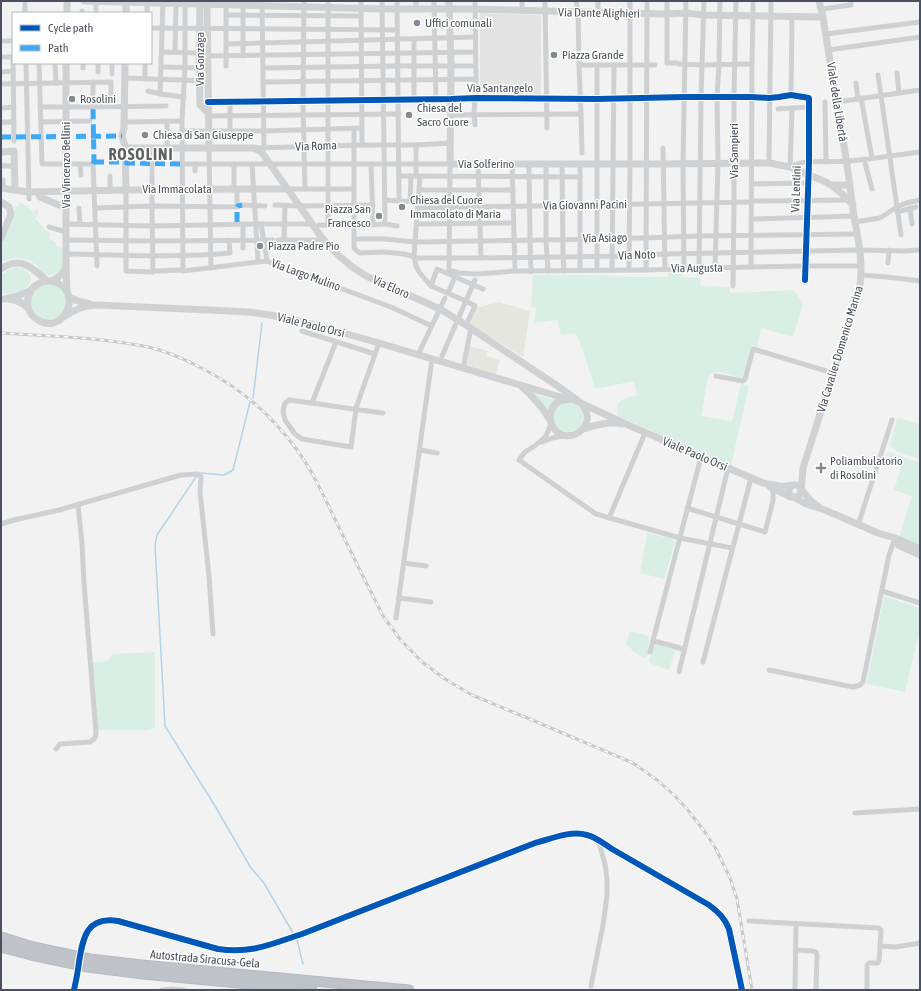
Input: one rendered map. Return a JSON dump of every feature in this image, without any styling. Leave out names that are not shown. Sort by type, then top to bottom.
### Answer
[{"type":"highway","name":"Autostrada Siracusa-Gela","points":[[1,938],[33,947],[90,959],[409,990]]},
{"type":"highway","name":"Autostrada Siracusa-Gela","points":[[1,947],[88,967],[144,974],[312,990]]},
{"type":"street","points":[[25,1],[25,12]]},
{"type":"street","points":[[67,1],[67,12]]},
{"type":"street","name":"Via Dante Alighieri","points":[[84,1],[163,2],[176,4],[185,2],[361,4],[382,5],[398,9],[416,5],[434,9],[823,17]]},
{"type":"street","points":[[96,1],[96,12]]},
{"type":"street","points":[[126,1],[126,12]]},
{"type":"street","points":[[398,1],[399,200]]},
{"type":"street","points":[[434,1],[436,99]]},
{"type":"street","points":[[449,1],[451,66],[449,258]]},
{"type":"street","points":[[475,1],[475,125]]},
{"type":"street","points":[[522,1],[522,11]]},
{"type":"street","points":[[545,1],[547,128]]},
{"type":"street","points":[[576,1],[578,12],[578,65],[581,99],[582,153]]},
{"type":"street","points":[[598,1],[598,13]]},
{"type":"street","points":[[629,270],[630,1]]},
{"type":"street","points":[[646,270],[647,1]]},
{"type":"street","points":[[667,1],[667,63],[676,62],[679,64],[702,65],[752,64]]},
{"type":"street","points":[[684,268],[683,164],[686,1]]},
{"type":"street","points":[[700,268],[700,163],[704,1]]},
{"type":"street","points":[[715,268],[718,164],[717,97],[720,1]]},
{"type":"street","name":"Via Sampieri","points":[[733,286],[736,1]]},
{"type":"street","points":[[751,266],[753,201],[751,163],[751,97],[753,1]]},
{"type":"street","points":[[769,163],[771,1]]},
{"type":"street","name":"Viale della Libertà","points":[[819,1],[822,9],[847,162],[851,202]]},
{"type":"street","points":[[822,9],[851,5],[851,1]]},
{"type":"street","points":[[160,94],[163,2]]},
{"type":"street","points":[[183,271],[182,121],[184,97],[185,2]]},
{"type":"street","name":"Via Gonzaga","points":[[203,3],[203,28],[199,53],[200,105],[208,115]]},
{"type":"street","points":[[226,3],[226,66]]},
{"type":"street","points":[[243,3],[243,56]]},
{"type":"street","points":[[262,3],[264,151]]},
{"type":"street","points":[[175,52],[176,4]]},
{"type":"street","points":[[304,4],[303,101],[305,189]]},
{"type":"street","points":[[328,4],[328,225]]},
{"type":"street","points":[[361,4],[362,145]]},
{"type":"street","points":[[382,5],[386,200],[385,224]]},
{"type":"street","points":[[226,15],[361,16]]},
{"type":"street","points":[[791,95],[792,17]]},
{"type":"street","points":[[826,34],[920,22]]},
{"type":"street","points":[[152,28],[397,30]]},
{"type":"street","name":"Via Gonzaga","points":[[203,28],[208,56],[209,147]]},
{"type":"street","points":[[226,44],[475,37]]},
{"type":"street","points":[[828,50],[920,37]]},
{"type":"street","points":[[414,39],[414,99]]},
{"type":"street","points":[[1,41],[12,42]]},
{"type":"street","points":[[162,52],[199,53]]},
{"type":"street","points":[[208,56],[475,52]]},
{"type":"street","points":[[1,57],[12,57]]},
{"type":"street","points":[[13,64],[15,190]]},
{"type":"street","points":[[26,64],[29,196]]},
{"type":"street","points":[[39,64],[42,164],[93,164],[97,266]]},
{"type":"street","points":[[55,64],[56,83]]},
{"type":"street","name":"Via Vincenzo Bellini","points":[[66,64],[66,266],[68,294]]},
{"type":"street","points":[[98,64],[98,72]]},
{"type":"street","points":[[112,64],[112,74]]},
{"type":"street","points":[[125,64],[126,122],[122,136],[127,148],[125,165],[127,256]]},
{"type":"street","points":[[145,64],[145,79]]},
{"type":"street","points":[[263,68],[435,65],[475,66]]},
{"type":"street","points":[[578,65],[655,65]]},
{"type":"street","points":[[597,65],[597,270]]},
{"type":"street","points":[[612,270],[614,66]]},
{"type":"street","points":[[161,67],[199,68]]},
{"type":"street","points":[[1,72],[13,71]]},
{"type":"street","points":[[897,73],[899,93]]},
{"type":"street","points":[[878,75],[900,235]]},
{"type":"street","points":[[125,78],[208,81]]},
{"type":"street","points":[[263,82],[476,79]]},
{"type":"street","points":[[92,106],[93,82]]},
{"type":"street","points":[[1,84],[111,82],[111,97]]},
{"type":"street","points":[[856,83],[872,158]]},
{"type":"street","points":[[837,102],[920,90]]},
{"type":"street","points":[[148,91],[184,97]]},
{"type":"street","name":"Via Santangelo","points":[[208,102],[475,98],[769,98],[791,95],[809,98]]},
{"type":"street","name":"Via Lentini","points":[[805,280],[809,98]]},
{"type":"street","points":[[230,102],[230,131]]},
{"type":"street","points":[[825,102],[826,162]]},
{"type":"street","points":[[40,108],[125,105],[166,106]]},
{"type":"street","points":[[1,108],[14,107]]},
{"type":"street","points":[[778,108],[809,107]]},
{"type":"street","points":[[790,166],[792,108]]},
{"type":"street","points":[[208,115],[399,114]]},
{"type":"street","points":[[450,115],[581,114]]},
{"type":"street","points":[[41,122],[90,121]]},
{"type":"street","points":[[126,122],[182,121]]},
{"type":"street","points":[[1,122],[14,122]]},
{"type":"street","points":[[166,148],[167,122]]},
{"type":"street","points":[[182,131],[264,131],[362,128]]},
{"type":"street","points":[[354,129],[354,239]]},
{"type":"street","name":"Via Roma","points":[[264,151],[304,146],[450,144]]},
{"type":"street","points":[[416,145],[416,176],[419,190],[414,256],[416,266],[431,286],[447,296],[466,300],[475,306],[469,326],[463,368]]},
{"type":"street","points":[[1,152],[14,146]]},
{"type":"street","points":[[127,148],[209,147],[211,268]]},
{"type":"street","name":"Via Eloro","points":[[209,147],[254,148],[264,151],[270,164],[287,189],[316,225],[322,238],[338,255],[366,276],[440,309],[469,326],[579,402]]},
{"type":"street","points":[[152,148],[153,272]]},
{"type":"street","points":[[663,148],[665,269]]},
{"type":"street","name":"Via Solferino","points":[[790,166],[808,162],[847,162],[920,152]]},
{"type":"street","points":[[864,159],[872,189]]},
{"type":"street","name":"Via Solferino","points":[[182,164],[769,163],[790,166],[832,185],[851,202]]},
{"type":"street","points":[[80,164],[81,175]]},
{"type":"street","points":[[195,164],[195,171]]},
{"type":"street","points":[[234,164],[239,205]]},
{"type":"street","points":[[252,164],[254,206],[267,261]]},
{"type":"street","points":[[372,164],[373,225]]},
{"type":"street","points":[[478,164],[481,258]]},
{"type":"street","points":[[512,164],[515,272]]},
{"type":"street","points":[[529,164],[532,272]]},
{"type":"street","points":[[546,164],[546,240],[548,271]]},
{"type":"street","points":[[562,164],[564,271]]},
{"type":"street","points":[[580,164],[580,270]]},
{"type":"street","points":[[1,166],[14,166]]},
{"type":"street","points":[[110,176],[110,190]]},
{"type":"street","points":[[399,176],[580,177]]},
{"type":"street","points":[[410,201],[416,176]]},
{"type":"street","points":[[755,184],[807,183]]},
{"type":"street","name":"Via Immacolata","points":[[2,185],[29,196],[38,192],[152,189],[182,190],[210,189],[222,186],[236,189],[354,189]]},
{"type":"street","points":[[832,185],[850,185]]},
{"type":"street","points":[[419,190],[513,190]]},
{"type":"street","points":[[38,192],[40,196],[66,208]]},
{"type":"street","points":[[386,200],[418,202]]},
{"type":"street","name":"Via Giovanni Pacini","points":[[418,208],[807,200],[851,202]]},
{"type":"street","points":[[752,219],[880,218],[906,203],[920,200]]},
{"type":"street","points":[[1,202],[8,205],[11,210],[11,214],[2,234]]},
{"type":"street","name":"Via Cavalier Domenico Marina","points":[[803,468],[859,291],[861,266],[855,219],[851,202]]},
{"type":"street","points":[[275,205],[373,205]]},
{"type":"street","points":[[95,208],[152,206],[265,206]]},
{"type":"street","points":[[284,240],[285,206]]},
{"type":"street","points":[[897,209],[916,207]]},
{"type":"street","points":[[79,208],[80,224]]},
{"type":"street","points":[[910,208],[912,224]]},
{"type":"street","points":[[416,224],[513,223]]},
{"type":"street","points":[[66,224],[126,226],[284,224],[354,226],[385,224],[397,226]]},
{"type":"street","points":[[243,224],[243,248]]},
{"type":"street","points":[[258,224],[256,240],[258,261]]},
{"type":"street","points":[[49,227],[66,232]]},
{"type":"street","name":"Via Asiago","points":[[354,239],[385,239],[416,242],[857,234]]},
{"type":"street","points":[[66,240],[317,240],[322,238]]},
{"type":"street","name":"Via Noto","points":[[354,239],[354,248],[360,252],[385,252],[404,254],[418,258],[580,257],[859,250],[920,250]]},
{"type":"street","points":[[66,254],[127,256],[211,255],[230,253],[229,240]]},
{"type":"street","points":[[888,263],[889,250]]},
{"type":"street","name":"Via Largo Mulino","points":[[127,256],[126,271],[153,272],[183,271],[267,261],[384,304],[432,326]]},
{"type":"street","name":"Via Augusta","points":[[449,258],[449,270],[459,274],[580,270],[733,268],[751,266],[861,266]]},
{"type":"street","points":[[1,269],[12,263],[23,264],[35,270],[49,281],[60,285],[68,294],[78,301],[96,305]]},
{"type":"street","points":[[28,266],[34,273],[35,277],[33,288],[28,299],[28,308]]},
{"type":"street","points":[[3,299],[22,294],[41,282],[49,281],[61,276],[66,266]]},
{"type":"street","points":[[431,286],[437,270],[474,283],[482,289]]},
{"type":"street","points":[[861,275],[887,274],[920,281]]},
{"type":"street","points":[[418,355],[455,277]]},
{"type":"street","points":[[396,618],[420,450],[437,358],[474,283]]},
{"type":"street","points":[[65,316],[69,307],[68,294]]},
{"type":"street","points":[[3,299],[17,300],[23,303],[34,318],[44,323],[60,320],[79,308],[96,305]]},
{"type":"street","name":"Viale Paolo Orsi","points":[[96,305],[248,312],[270,315],[304,322],[418,355],[437,358],[463,368],[562,399]]},
{"type":"street","points":[[302,331],[375,354]]},
{"type":"street","points":[[312,403],[336,342]]},
{"type":"street","points":[[379,343],[356,409],[351,447],[302,439],[295,434],[285,420],[283,411],[285,403],[289,400],[356,409],[383,413]]},
{"type":"street","points":[[716,376],[743,381],[745,379],[753,349],[833,373]]},
{"type":"street","points":[[518,384],[534,398],[551,421],[556,431],[565,435],[575,435],[583,429],[600,424],[611,423],[628,425]]},
{"type":"street","points":[[562,389],[562,399]]},
{"type":"street","points":[[536,445],[546,436],[551,421],[550,414],[552,409],[555,404],[562,399],[579,402],[585,408],[587,418],[583,429]]},
{"type":"street","name":"Viale Paolo Orsi","points":[[579,402],[646,433],[763,483]]},
{"type":"street","points":[[858,525],[892,420]]},
{"type":"street","points":[[609,518],[646,433]]},
{"type":"street","points":[[565,435],[552,438],[536,445],[525,452],[519,460],[596,514],[680,538],[732,548]]},
{"type":"street","points":[[420,450],[437,452]]},
{"type":"street","points":[[650,652],[701,457]]},
{"type":"street","points":[[679,672],[728,468]]},
{"type":"street","points":[[793,498],[799,496],[798,477],[803,468]]},
{"type":"street","points":[[798,489],[803,468]]},
{"type":"street","points":[[1,524],[59,510],[181,475],[198,474],[201,477],[200,492],[209,576],[213,634]]},
{"type":"street","points":[[703,662],[751,478]]},
{"type":"street","points":[[763,483],[806,504],[825,510]]},
{"type":"street","points":[[763,483],[798,489],[816,505],[825,510],[919,552]]},
{"type":"street","points":[[687,508],[766,532],[773,500],[773,489]]},
{"type":"street","points":[[793,498],[788,493],[798,489]]},
{"type":"street","points":[[773,500],[782,493]]},
{"type":"street","points":[[56,749],[60,744],[90,742],[95,738],[96,733],[78,504]]},
{"type":"street","points":[[769,670],[853,687],[860,685],[863,682],[889,555],[894,541]]},
{"type":"street","points":[[404,563],[426,566]]},
{"type":"street","points":[[882,591],[920,603]]},
{"type":"street","points":[[399,598],[432,602]]},
{"type":"street","points":[[654,641],[684,649]]},
{"type":"street","points":[[855,813],[920,809]]},
{"type":"street","points":[[81,948],[84,936],[90,928],[98,922],[110,919],[218,949],[231,951],[255,949],[274,944],[535,843],[573,833],[587,835],[598,839],[612,849],[709,905],[721,915],[729,929],[742,990]]},
{"type":"street","points":[[591,986],[603,926],[607,879],[605,864],[598,839]]},
{"type":"street","points":[[749,921],[879,928],[881,930],[879,961],[878,963],[867,965],[867,990]]},
{"type":"street","points":[[795,990],[796,923]]},
{"type":"street","points":[[880,946],[896,947],[920,943]]},
{"type":"street","points":[[796,950],[813,950],[816,952],[816,990]]},
{"type":"street","points":[[74,990],[78,972]]},
{"type":"street","points":[[162,990],[184,990]]},
{"type":"shaded area","points":[[480,13],[541,15],[541,96],[480,96]]},
{"type":"shaded area","points":[[499,302],[530,311],[523,357],[469,324],[476,308]]},
{"type":"shaded area","points":[[469,346],[488,351],[486,356],[500,360],[496,374],[466,365]]},
{"type":"green space","points":[[20,202],[34,212],[36,209],[39,211],[35,219],[50,233],[49,238],[56,243],[55,245],[63,249],[63,265],[57,274],[51,276],[46,275],[33,263],[21,258],[1,263],[1,246],[15,210],[14,207],[17,207]]},
{"type":"green space","points":[[17,267],[26,270],[29,274],[31,279],[29,284],[19,292],[1,293],[1,273],[5,273],[10,269]]},
{"type":"green space","points":[[669,272],[682,273],[683,277],[700,278],[701,286],[730,287],[730,293],[794,290],[803,304],[793,337],[761,328],[757,347],[751,346],[742,378],[716,371],[710,374],[708,378],[701,416],[732,421],[741,384],[749,386],[731,465],[618,416],[618,404],[637,395],[634,381],[595,389],[576,333],[561,335],[557,320],[534,323],[536,308],[531,307],[533,275],[668,277]]},
{"type":"green space","points":[[44,284],[50,284],[60,289],[66,297],[67,303],[65,311],[58,318],[46,320],[38,317],[33,312],[31,306],[32,293]]},
{"type":"green space","points":[[535,394],[555,400],[549,411]]},
{"type":"green space","points":[[568,402],[574,403],[582,411],[582,423],[574,431],[568,432],[562,431],[554,423],[553,417],[554,411],[562,403]]},
{"type":"green space","points":[[897,418],[920,424],[920,459],[908,456],[895,450],[890,444]]},
{"type":"green space","points":[[889,452],[920,463],[918,473],[920,474],[920,547],[899,538],[912,496],[894,490],[903,461],[885,455]]},
{"type":"green space","points":[[647,533],[672,539],[675,542],[664,579],[640,573]]},
{"type":"green space","points":[[884,596],[920,608],[920,628],[905,692],[867,684]]},
{"type":"green space","points":[[630,631],[649,636],[648,655],[645,659],[632,650],[626,643]]},
{"type":"green space","points":[[656,643],[682,651],[675,651],[669,670],[652,664],[649,661]]},
{"type":"green space","points":[[155,652],[155,728],[147,730],[98,730],[92,662],[106,661],[113,654]]},
{"type":"waterway","points":[[253,398],[262,323]]},
{"type":"waterway","points":[[201,473],[224,475],[233,470],[250,402]]},
{"type":"waterway","points":[[196,477],[157,535],[155,545],[165,726],[215,806],[251,868],[264,883],[297,940],[303,964]]},
{"type":"railway","points":[[1,333],[72,337],[125,343],[159,350],[184,359],[220,378],[256,405],[278,426],[302,457],[320,487],[383,616],[400,639],[421,661],[445,679],[472,695],[633,763],[657,780],[687,809],[716,849],[730,878],[737,899],[752,990]]},
{"type":"marked path","points":[[93,107],[93,164]]},
{"type":"marked path","points":[[1,137],[122,136]]},
{"type":"marked path","points":[[94,162],[125,162]]},
{"type":"marked path","points":[[125,163],[182,164]]},
{"type":"marked path","points":[[237,222],[237,208],[238,206],[242,205]]},
{"type":"cycle path","points":[[208,102],[475,98],[769,98],[791,95],[809,98],[809,162],[805,280]]},
{"type":"cycle path","points":[[74,990],[82,944],[88,930],[99,922],[108,920],[118,921],[218,949],[251,949],[302,934],[535,843],[567,834],[581,834],[597,839],[709,905],[718,913],[723,918],[729,929],[742,990]]},
{"type":"place","name":"Uffici comunali","points":[[417,23]]},
{"type":"place","name":"Piazza Grande","points":[[554,55]]},
{"type":"place","name":"Rosolini","points":[[72,99]]},
{"type":"place","name":"Chiesa del Sacro Cuore","points":[[409,115]]},
{"type":"place","name":"Chiesa di San Giuseppe","points":[[145,135]]},
{"type":"place","name":"Chiesa del Cuore Immacolato di Maria","points":[[402,207]]},
{"type":"place","name":"Piazza San Francesco","points":[[379,216]]},
{"type":"place","name":"Piazza Padre Pio","points":[[260,246]]},
{"type":"place","name":"Poliambulatorio di Rosolini","points":[[821,468]]},
{"type":"district","name":"ROSOLINI","points":[[141,154]]}]
